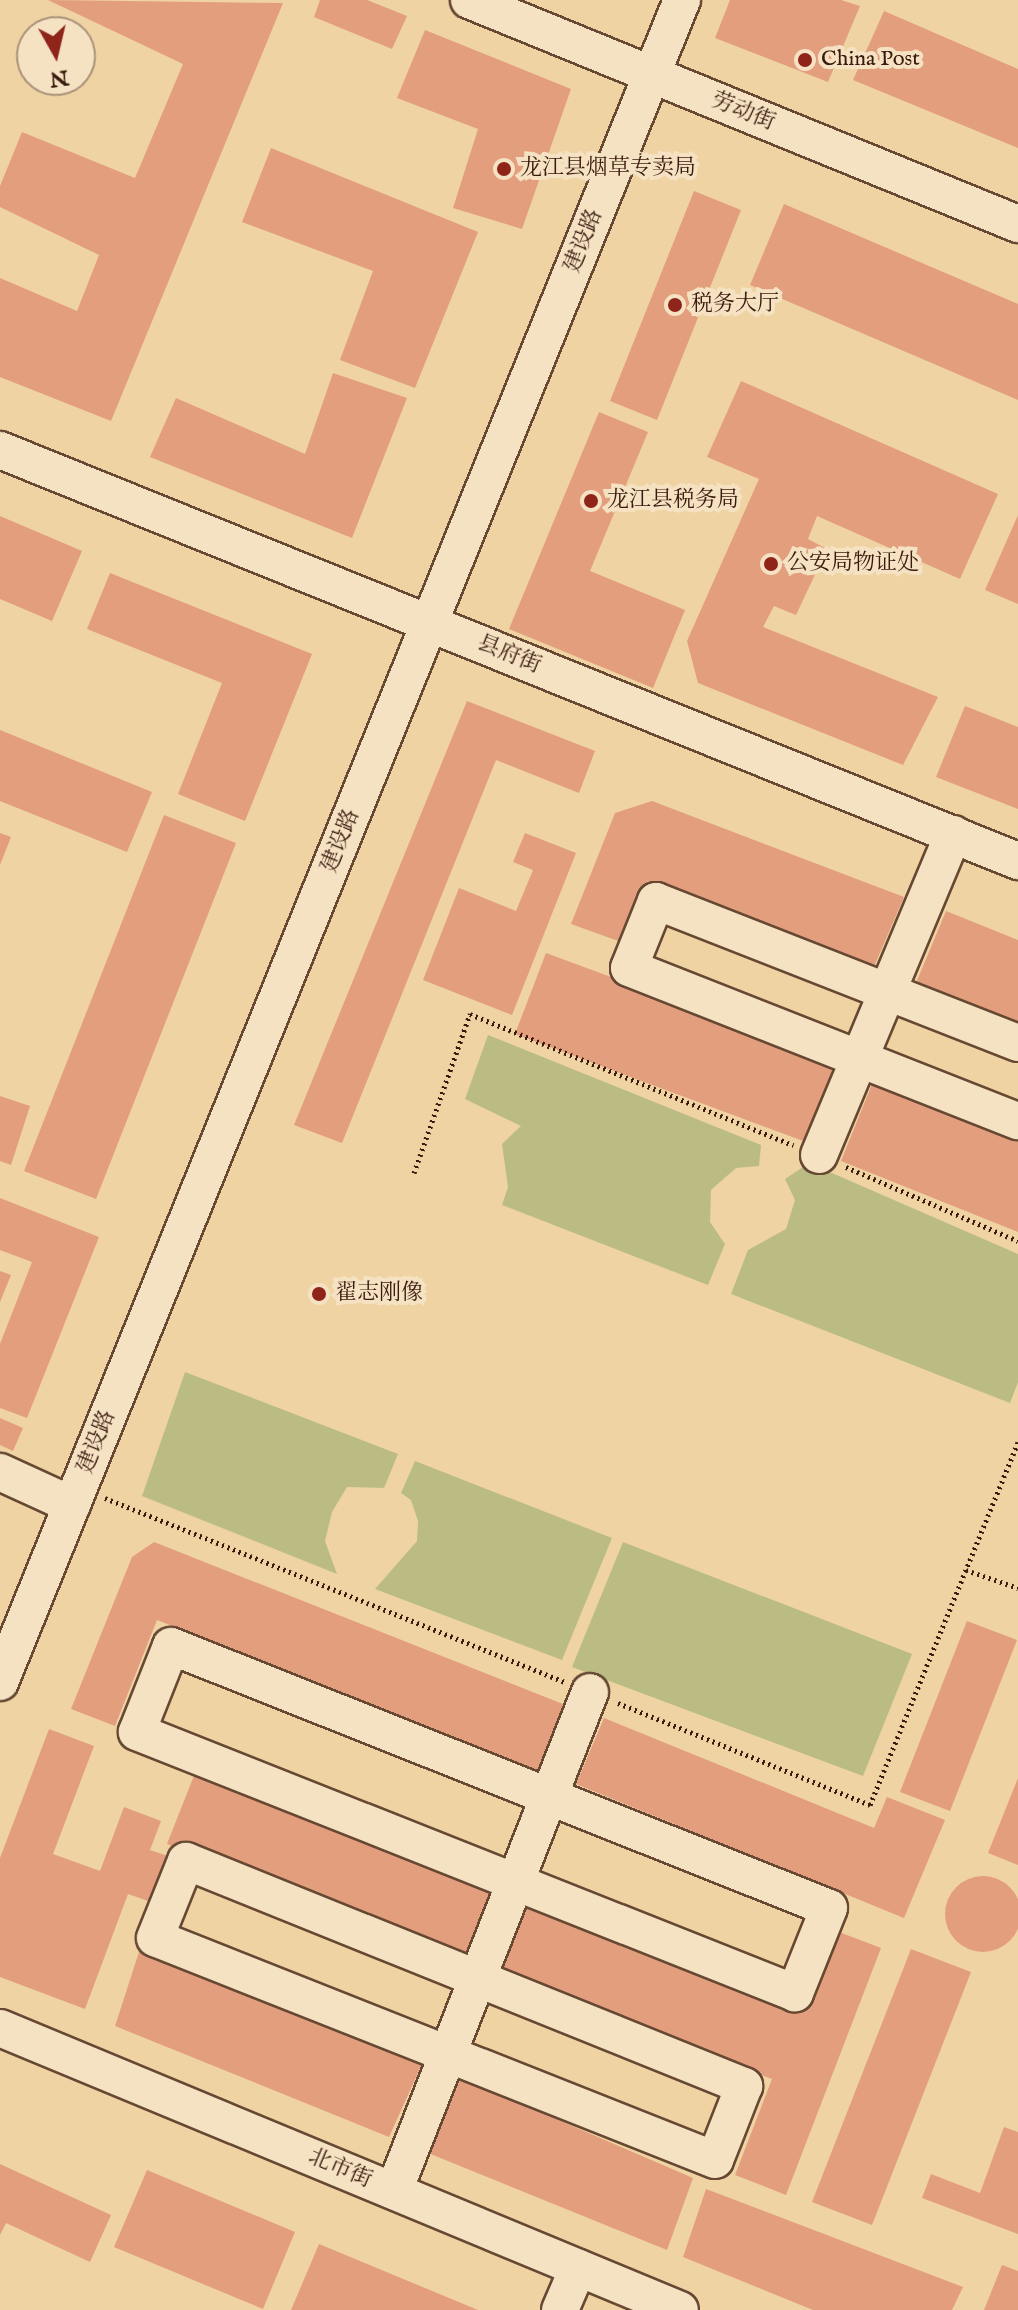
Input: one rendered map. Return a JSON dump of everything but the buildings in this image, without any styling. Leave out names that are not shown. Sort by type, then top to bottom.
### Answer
[{"type":"street","name":"劳动街","points":[[469,0],[1018,224]]},
{"type":"street","name":"建设路","points":[[0,1682],[682,0]]},
{"type":"street","name":"县府街","points":[[0,450],[1018,861]]},
{"type":"street","points":[[819,1155],[953,834]]},
{"type":"street","points":[[1018,1043],[656,901],[629,968],[1018,1121]]},
{"type":"street","points":[[0,1472],[75,1496]]},
{"type":"street","points":[[171,1646],[829,1908],[795,1993],[515,1882],[137,1732],[171,1646]]},
{"type":"street","points":[[394,2191],[590,1692]]},
{"type":"street","points":[[186,1861],[744,2086],[715,2160],[447,2056],[155,1938],[186,1861]]},
{"type":"street","name":"北市街","points":[[0,2028],[680,2310]]},
{"type":"street","points":[[560,2310],[578,2268]]},
{"type":"path","points":[[414,1173],[470,1014],[819,1155],[1018,1241]]},
{"type":"path","points":[[75,1496],[590,1692],[870,1805],[1018,1442]]},
{"type":"path","points":[[966,1570],[1018,1588]]},
{"type":"green space","points":[[488,1035],[761,1145],[759,1166],[736,1168],[711,1190],[710,1222],[725,1244],[708,1285],[502,1205],[508,1187],[502,1144],[521,1126],[465,1099]]},
{"type":"green space","points":[[809,1163],[1018,1254],[1018,1382],[1010,1403],[731,1294],[748,1250],[786,1229],[795,1200],[785,1179]]},
{"type":"green space","points":[[185,1372],[398,1454],[384,1488],[347,1487],[332,1512],[325,1541],[337,1574],[142,1496]]},
{"type":"green space","points":[[415,1461],[612,1538],[562,1660],[375,1589],[417,1541],[418,1521],[411,1500],[401,1493]]},
{"type":"green space","points":[[623,1542],[912,1654],[863,1776],[572,1667]]},
{"type":"place","name":"China Post","points":[[805,60]]},
{"type":"place","name":"龙江县烟草专卖局","points":[[504,169]]},
{"type":"place","name":"税务大厅","points":[[675,305]]},
{"type":"place","name":"龙江县税务局","points":[[591,501]]},
{"type":"place","name":"公安局物证处","points":[[771,564]]},
{"type":"place","name":"翟志刚像","points":[[319,1294]]}]
